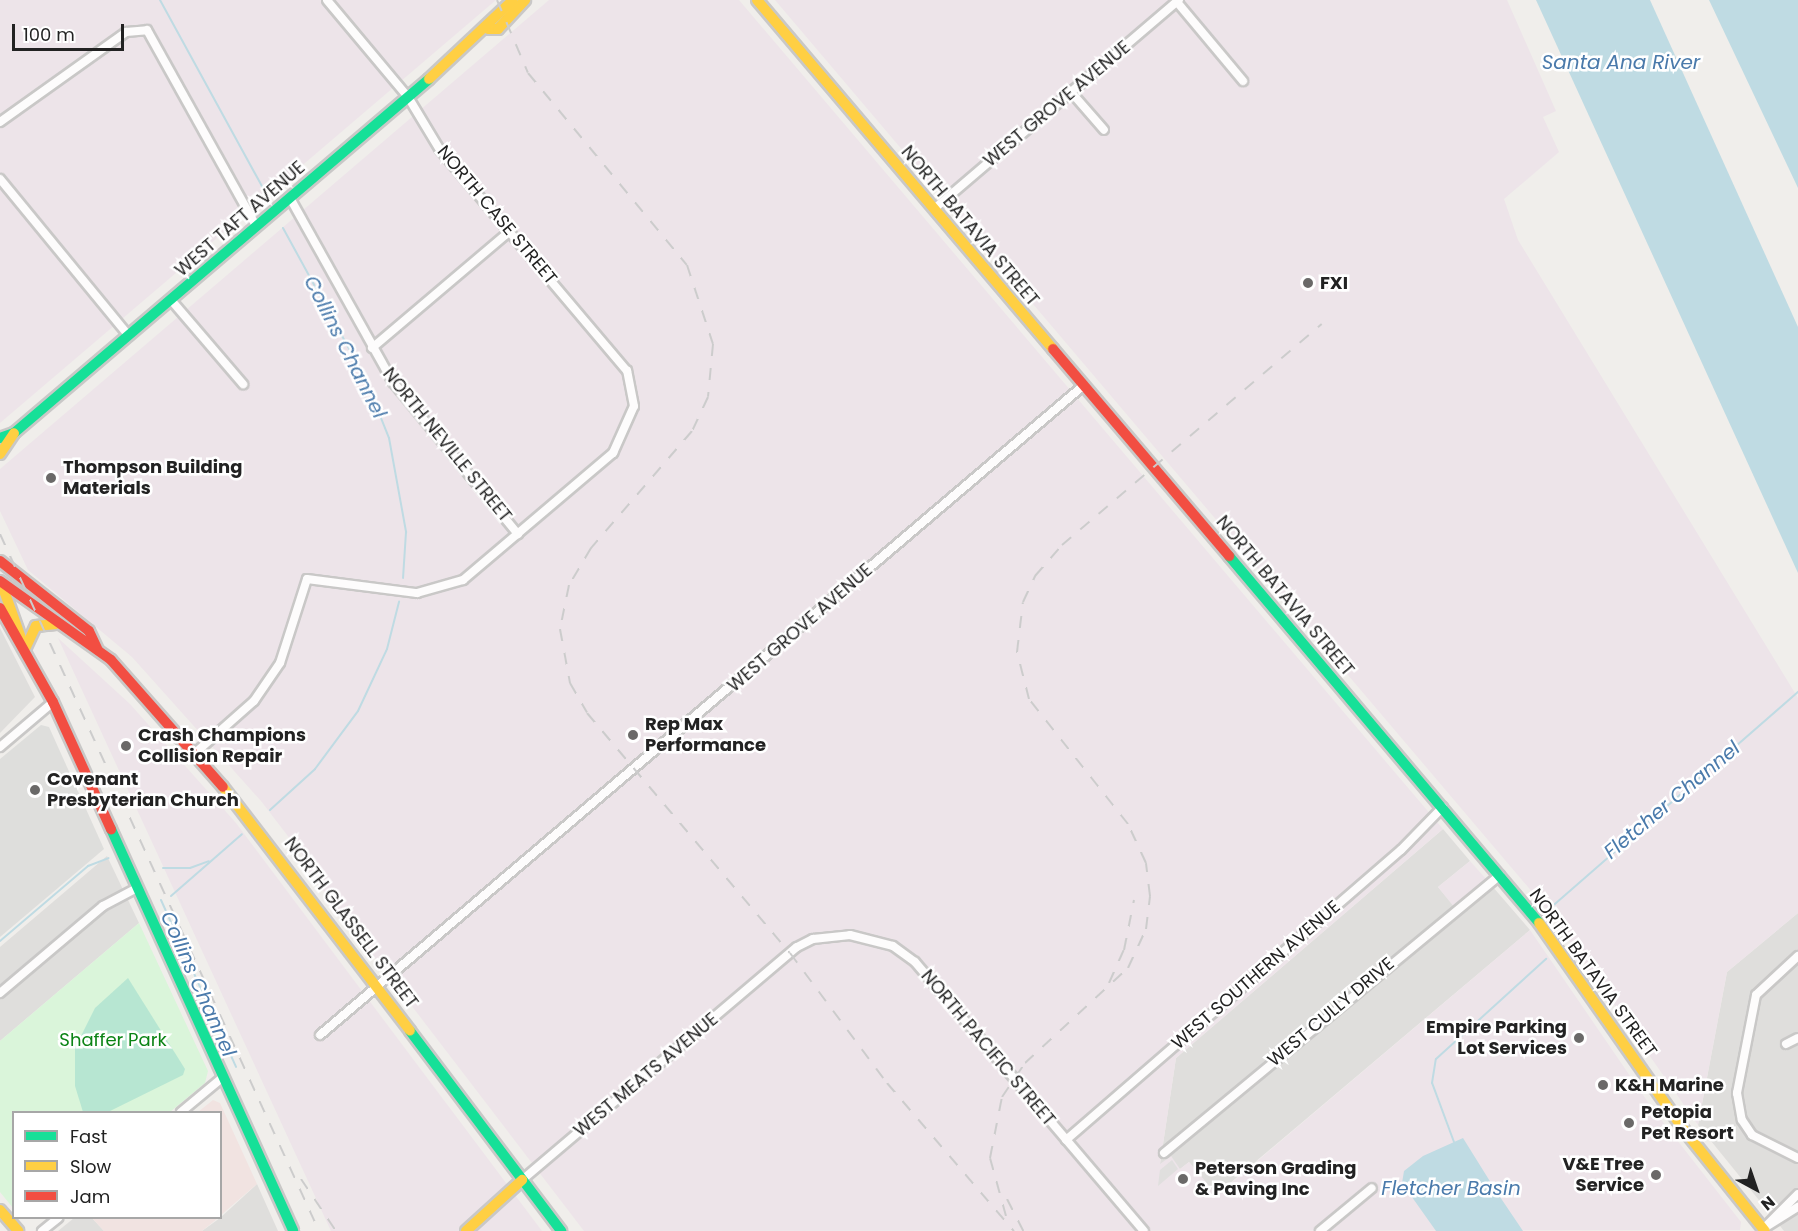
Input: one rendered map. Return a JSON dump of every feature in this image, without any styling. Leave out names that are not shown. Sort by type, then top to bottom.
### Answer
[{"type":"main road","name":"WEST TAFT AVENUE","points":[[0,454],[14,433],[488,29],[490,20],[513,0]]},
{"type":"main road","name":"WEST TAFT AVENUE","points":[[488,29],[498,29],[525,0]]},
{"type":"main road","name":"NORTH BATAVIA STREET","points":[[758,0],[1544,927],[1684,1130],[1763,1230]]},
{"type":"main road","name":"WEST TAFT AVENUE","points":[[0,438],[14,433]]},
{"type":"main road","name":"NORTH GLASSELL STREET","points":[[0,561],[89,631],[99,650],[194,754],[381,988],[561,1231]]},
{"type":"main road","name":"NORTH GLASSELL STREET","points":[[0,580],[57,624],[99,650]]},
{"type":"main road","points":[[0,580],[23,643]]},
{"type":"main road","points":[[0,608],[23,643],[53,702],[293,1231]]},
{"type":"main road","points":[[23,643],[36,626],[57,624]]},
{"type":"main road","points":[[466,1231],[522,1180]]},
{"type":"main road","points":[[1,1212],[18,1231]]},
{"type":"street","name":"NORTH CASE STREET","points":[[327,0],[408,97],[440,150],[627,371],[634,406],[623,440],[518,534]]},
{"type":"street","name":"WEST GROVE AVENUE","points":[[934,208],[1178,1]]},
{"type":"street","points":[[1178,1],[1243,81]]},
{"type":"street","points":[[0,122],[126,32],[139,28],[154,38],[256,226]]},
{"type":"street","points":[[1071,92],[1104,130]]},
{"type":"street","points":[[0,179],[129,336]]},
{"type":"street","name":"NORTH NEVILLE STREET","points":[[290,198],[393,382],[518,534]]},
{"type":"street","points":[[372,348],[510,231]]},
{"type":"street","points":[[171,300],[243,384]]},
{"type":"street","name":"WEST GROVE AVENUE","points":[[320,1035],[381,988],[1083,385]]},
{"type":"street","points":[[194,754],[254,701],[280,663],[307,579],[436,591],[463,580],[518,534]]},
{"type":"street","points":[[0,747],[53,702]]},
{"type":"street","name":"WEST SOUTHERN AVENUE","points":[[1066,1140],[1401,850],[1443,807]]},
{"type":"street","name":"WEST CULLY DRIVE","points":[[1164,1153],[1500,875]]},
{"type":"street","points":[[0,993],[103,906],[137,888]]},
{"type":"street","name":"NORTH PACIFIC STREET","points":[[770,969],[813,939],[850,935],[893,946],[936,984],[1143,1231]]},
{"type":"street","points":[[1798,956],[1756,995],[1737,1093],[1739,1113],[1752,1134],[1798,1158]]},
{"type":"street","name":"WEST MEATS AVENUE","points":[[522,1180],[770,969]]},
{"type":"street","points":[[1786,1044],[1798,1038]]},
{"type":"street","points":[[183,1111],[222,1078]]},
{"type":"street","points":[[1320,1231],[1372,1188]]},
{"type":"street","points":[[1763,1230],[1798,1194]]},
{"type":"street","points":[[1763,1230],[1798,1207]]},
{"type":"street","points":[[42,1231],[57,1219]]},
{"type":"shaded area","points":[[0,0],[496,0],[0,423]]},
{"type":"shaded area","points":[[549,0],[739,0],[1443,829],[1176,1058],[1160,1164],[1171,1156],[1180,1169],[1189,1162],[1217,1195],[1530,930],[1652,1108],[1741,1222],[1740,1230],[584,1231],[310,873],[307,861],[261,801],[132,657],[28,570],[0,511],[0,469]]},
{"type":"shaded area","points":[[775,0],[1507,0],[1556,111],[1543,117],[1559,152],[1504,199],[1518,240],[1798,698],[1798,913],[1727,972],[1698,1125],[1550,913]]},
{"type":"shaded area","points":[[0,628],[35,697],[0,733]]},
{"type":"shaded area","points":[[58,638],[130,704],[236,823],[542,1231],[331,1231]]},
{"type":"shaded area","points":[[41,725],[49,727],[104,849],[0,937],[0,759]]},
{"type":"shaded area","points":[[1443,829],[1470,861],[1438,887],[1454,906],[1486,879],[1530,930],[1216,1195],[1189,1162],[1180,1169],[1160,1164],[1176,1058]]},
{"type":"shaded area","points":[[107,856],[139,923],[0,1041],[0,947]]},
{"type":"shaded area","points":[[1470,861],[1486,879],[1454,907],[1438,887]]},
{"type":"shaded area","points":[[1798,913],[1798,1231],[1784,1231],[1698,1125],[1727,972]]},
{"type":"shaded area","points":[[213,1100],[220,1103],[257,1184],[222,1214],[222,1111],[199,1111]]},
{"type":"shaded area","points":[[1172,1160],[1178,1169],[1158,1186],[1160,1170]]},
{"type":"shaded area","points":[[257,1184],[278,1231],[202,1231],[222,1219],[222,1216]]},
{"type":"shaded area","points":[[73,1219],[93,1219],[104,1231],[58,1231]]},
{"type":"shaded area","points":[[93,1219],[217,1219],[202,1231],[104,1231]]},
{"type":"green space","name":"Shaffer Park","points":[[139,923],[208,1071],[205,1083],[171,1111],[12,1111],[12,1207],[0,1192],[0,1041]]},
{"type":"green space","points":[[128,978],[185,1069],[183,1075],[110,1111],[83,1111],[75,1086],[75,1048],[95,1008]]},
{"type":"water","name":"Santa Ana River","points":[[1536,0],[1650,0],[1798,327],[1798,573]]},
{"type":"water","points":[[1709,0],[1798,0],[1798,188]]},
{"type":"water","name":"Fletcher Basin","points":[[1463,1138],[1523,1231],[1436,1231],[1402,1183],[1404,1171],[1423,1156]]},
{"type":"waterway","name":"Collins Channel","points":[[160,0],[266,194]]},
{"type":"waterway","name":"Collins Channel","points":[[283,228],[365,378],[389,438],[406,532],[403,578]]},
{"type":"waterway","name":"Collins Channel","points":[[270,810],[315,769],[358,711],[387,649],[399,602]]},
{"type":"waterway","name":"Fletcher Channel","points":[[1548,910],[1798,692]]},
{"type":"waterway","name":"Collins Channel","points":[[171,896],[242,834]]},
{"type":"waterway","points":[[0,941],[88,866],[109,858]]},
{"type":"waterway","points":[[163,868],[190,868],[209,861]]},
{"type":"waterway","name":"Collins Channel","points":[[161,900],[236,1067]]},
{"type":"waterway","name":"Fletcher Channel","points":[[1454,1142],[1432,1083],[1436,1059],[1546,959]]},
{"type":"railway","points":[[497,0],[528,73],[687,265],[713,344],[708,397],[692,431],[591,548],[569,585],[560,629],[570,683],[587,713],[790,953],[887,1083],[1014,1231]]},
{"type":"railway","points":[[1006,1216],[990,1158],[1002,1097],[1025,1063],[1128,968],[1146,929],[1150,896],[1146,863],[1128,824],[1029,699],[1017,652],[1023,602],[1035,576],[1062,545],[1322,324]]},
{"type":"railway","points":[[0,534],[319,1231]]},
{"type":"railway","points":[[1109,983],[1124,950],[1134,900]]},
{"type":"railway","points":[[301,1179],[336,1231]]},
{"type":"railway","points":[[1007,1199],[1023,1231]]},
{"type":"traffic: fast","points":[[0,438],[14,433],[429,79]]},
{"type":"traffic: fast","points":[[1229,556],[1539,923]]},
{"type":"traffic: fast","points":[[111,829],[293,1231]]},
{"type":"traffic: fast","points":[[410,1031],[561,1231]]},
{"type":"traffic: slow","points":[[429,79],[513,0]]},
{"type":"traffic: slow","points":[[488,29],[498,29],[525,0]]},
{"type":"traffic: slow","points":[[757,0],[1053,349]]},
{"type":"traffic: slow","points":[[0,454],[14,433]]},
{"type":"traffic: slow","points":[[2,585],[21,638]]},
{"type":"traffic: slow","points":[[26,647],[36,626],[56,624]]},
{"type":"traffic: slow","points":[[223,787],[410,1031]]},
{"type":"traffic: slow","points":[[1539,923],[1684,1130],[1765,1231]]},
{"type":"traffic: slow","points":[[466,1231],[522,1180]]},
{"type":"traffic: slow","points":[[0,1210],[18,1231]]},
{"type":"traffic: jam","points":[[1053,349],[1229,556]]},
{"type":"traffic: jam","points":[[0,561],[89,631],[98,650]]},
{"type":"traffic: jam","points":[[0,581],[111,660],[223,787]]},
{"type":"traffic: jam","points":[[0,608],[53,702],[111,829]]},
{"type":"place","name":"FXI","points":[[1308,283]]},
{"type":"place","name":"Thompson Building Materials","points":[[51,478]]},
{"type":"place","name":"Rep Max Performance","points":[[633,735]]},
{"type":"place","name":"Crash Champions Collision Repair","points":[[126,746]]},
{"type":"place","name":"Covenant Presbyterian Church","points":[[35,790]]},
{"type":"place","name":"Empire Parking Lot Services","points":[[1579,1038]]},
{"type":"place","name":"K&H Marine","points":[[1603,1085]]},
{"type":"place","name":"Petopia Pet Resort","points":[[1629,1123]]},
{"type":"place","name":"V&E Tree Service","points":[[1656,1175]]},
{"type":"place","name":"Peterson Grading & Paving Inc","points":[[1183,1179]]}]
